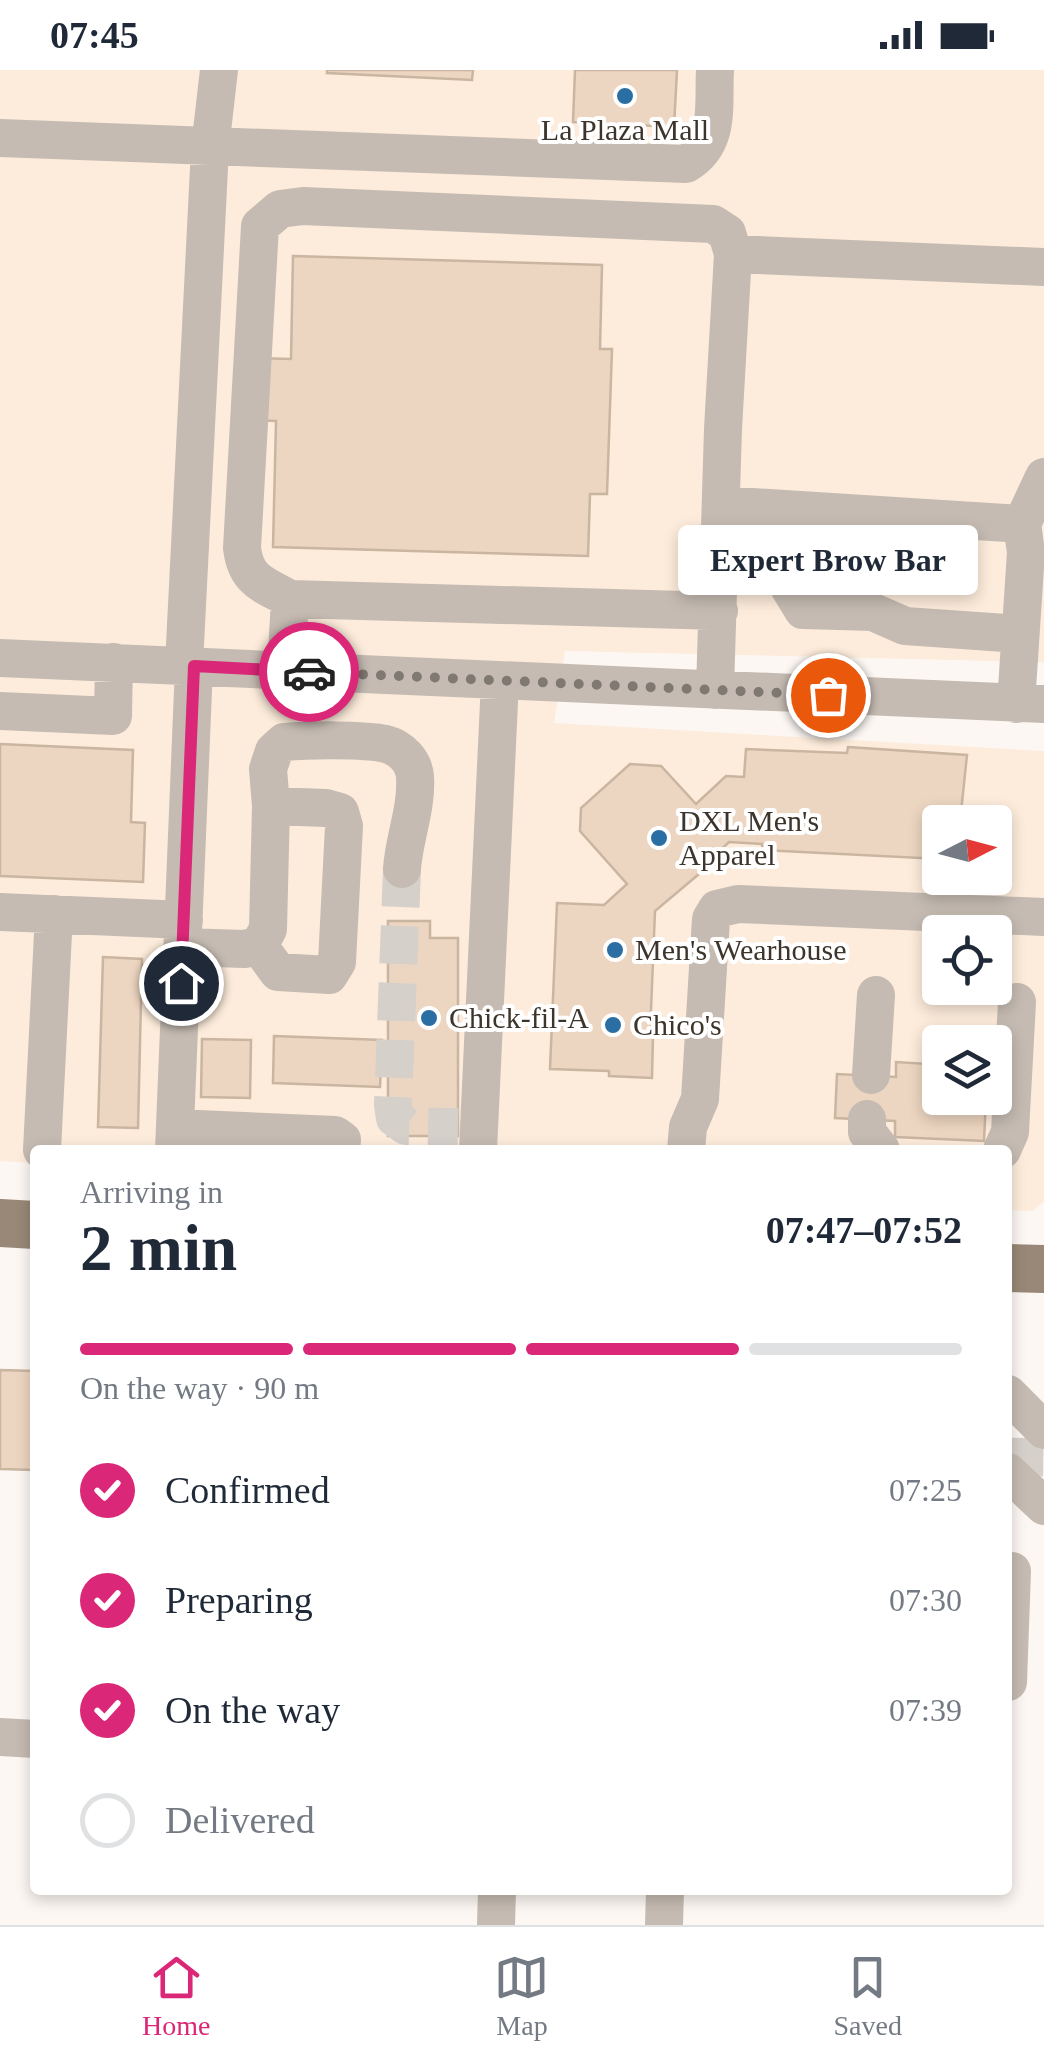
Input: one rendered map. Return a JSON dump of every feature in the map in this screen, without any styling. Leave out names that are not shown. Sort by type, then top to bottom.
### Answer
[{"type":"main road","points":[[0,1223],[30,1225]]},
{"type":"main road","points":[[1012,1268],[1044,1269]]},
{"type":"street","points":[[218,70],[210,148],[189,665],[175,1139],[258,1141],[334,1134],[342,1145]]},
{"type":"street","points":[[0,138],[686,164],[704,154],[712,134],[715,70]]},
{"type":"street","points":[[716,690],[734,254],[727,233],[713,224],[303,206],[280,209],[260,226],[242,548],[244,568],[256,581],[290,598],[719,611]]},
{"type":"street","points":[[734,254],[1044,267]]},
{"type":"street","points":[[0,658],[1030,704],[1020,634],[1026,552],[1022,524],[1044,477]]},
{"type":"street","points":[[721,505],[773,518],[1022,524]]},
{"type":"street","points":[[773,518],[765,582],[770,607],[781,621],[802,633],[873,638],[905,626],[1020,634]]},
{"type":"street","points":[[286,671],[290,598]]},
{"type":"street","points":[[0,710],[113,716],[114,662]]},
{"type":"street","points":[[472,1135],[500,681]]},
{"type":"street","points":[[259,946],[268,929],[268,769],[274,751],[284,742],[387,744],[406,754],[415,773],[412,821],[404,844],[402,869]]},
{"type":"street","points":[[259,946],[278,972],[329,975],[337,962],[344,826],[340,812],[271,806]]},
{"type":"street","points":[[686,1145],[688,1127],[700,1098],[711,920],[717,909],[738,904],[1044,916]]},
{"type":"street","points":[[0,912],[54,914],[183,934],[244,949],[259,946]]},
{"type":"street","points":[[42,1145],[54,914]]},
{"type":"street","points":[[870,1076],[876,995]]},
{"type":"street","points":[[1004,1145],[1010,1132],[1017,1002]]},
{"type":"street","points":[[0,1738],[30,1739]]},
{"type":"street","points":[[496,1925],[497,1895]]},
{"type":"street","points":[[664,1925],[665,1895]]},
{"type":"shaded area","points":[[0,70],[1044,70],[1044,662],[565,651],[554,723],[1044,751],[1044,1201],[1033,1211],[1012,1210],[1012,1145],[30,1145],[30,1163],[0,1161]]},
{"type":"building","name":"La Plaza Mall","points":[[327,70],[473,70],[472,80]]},
{"type":"building","name":"La Plaza Mall","points":[[575,70],[677,70],[674,127],[573,122]]},
{"type":"building","points":[[293,256],[602,265],[600,349],[612,349],[607,494],[590,494],[588,556],[273,547],[276,421],[252,420],[253,358],[291,359]]},
{"type":"building","points":[[0,744],[133,750],[131,822],[145,823],[143,882],[0,876]]},
{"type":"building","points":[[848,747],[967,755],[962,805],[922,805],[922,858],[762,850],[762,844],[729,842],[709,861],[712,863],[655,911],[652,1078],[609,1076],[609,1071],[550,1069],[557,903],[604,905],[627,884],[580,831],[581,808],[630,764],[661,766],[696,804],[726,776],[744,777],[746,749],[847,753]]},
{"type":"building","points":[[388,921],[430,921],[430,938],[458,938],[458,1136],[388,1136]]},
{"type":"building","points":[[103,957],[142,959],[138,1128],[98,1127]]},
{"type":"building","points":[[274,1036],[382,1040],[380,1087],[273,1083]]},
{"type":"building","points":[[202,1039],[251,1040],[250,1098],[201,1097]]},
{"type":"building","points":[[896,1062],[922,1064],[922,1115],[985,1115],[984,1141],[895,1137],[895,1121],[835,1118],[837,1074],[896,1077]]},
{"type":"building","points":[[0,1370],[30,1371],[30,1470],[0,1469]]},
{"type":"tunnel","points":[[402,869],[395,1118],[406,1126],[458,1127]]},
{"type":"tunnel","points":[[1024,1476],[1025,1426]]},
{"type":"way so far","points":[[309,672],[828,695]]},
{"type":"place","name":"La Plaza Mall","points":[[625,96]]},
{"type":"place","name":"Expert Brow Bar","points":[[828,695]]},
{"type":"place","name":"DXL Men's Apparel","points":[[659,838]]},
{"type":"place","name":"Men's Wearhouse","points":[[615,950]]},
{"type":"place","name":"Chick-fil-A","points":[[429,1018]]},
{"type":"place","name":"Chico's","points":[[613,1025]]},
{"type":"route","points":[[181,983],[194,666],[309,672]]}]
